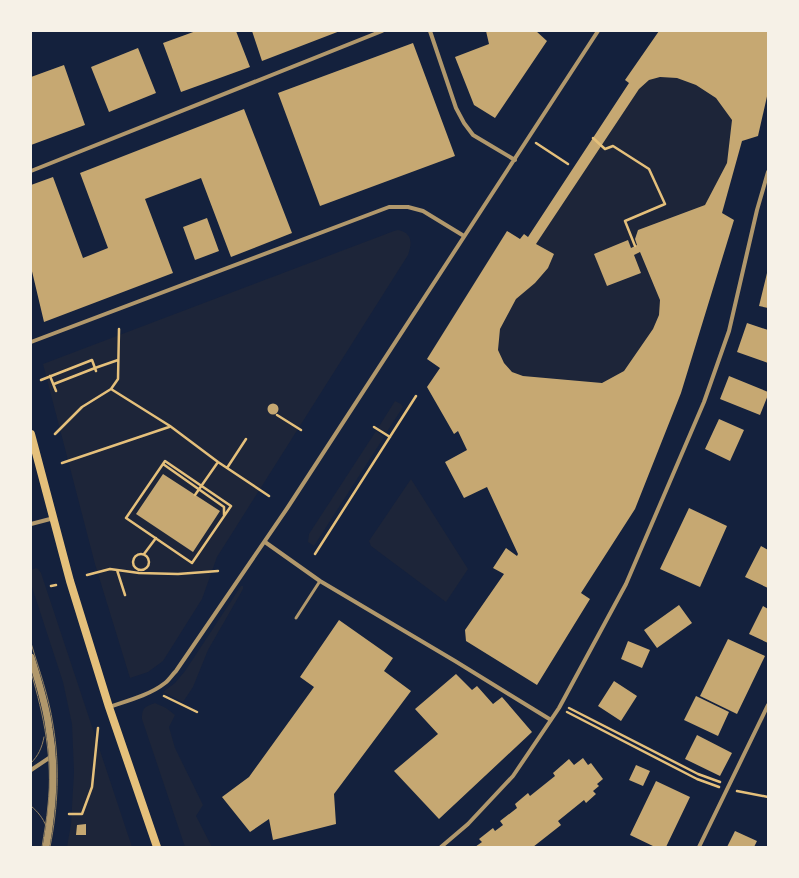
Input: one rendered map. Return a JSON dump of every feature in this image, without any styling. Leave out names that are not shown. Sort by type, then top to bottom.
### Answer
[{"type":"main road","points":[[31,434],[70,581],[109,707],[157,847]]},
{"type":"street","points":[[31,171],[382,31]]},
{"type":"street","points":[[430,31],[456,108],[464,123],[473,135],[515,160]]},
{"type":"street","points":[[109,707],[131,700],[156,689],[165,683],[176,671],[288,508],[598,31]]},
{"type":"street","points":[[441,847],[468,824],[513,776],[560,706],[626,584],[704,402],[729,331],[768,172]]},
{"type":"street","points":[[31,342],[389,207],[408,207],[423,212],[464,236]]},
{"type":"street","points":[[31,524],[54,518]]},
{"type":"street","points":[[264,542],[320,581],[551,720]]},
{"type":"street","points":[[31,657],[44,703],[53,756],[54,782],[46,847]]},
{"type":"street","points":[[699,847],[768,705]]},
{"type":"street","points":[[31,770],[53,756]]},
{"type":"lane","points":[[296,618],[320,581]]},
{"type":"path","points":[[593,138],[605,149],[613,146],[649,169],[665,204],[625,221],[635,246]]},
{"type":"path","points":[[543,148],[568,164]]},
{"type":"path","points":[[55,434],[82,407],[111,389],[118,379],[120,329]]},
{"type":"path","points":[[41,380],[92,360],[96,371]]},
{"type":"path","points":[[54,384],[118,360]]},
{"type":"path","points":[[50,376],[56,391]]},
{"type":"path","points":[[111,389],[170,426],[218,462],[269,496]]},
{"type":"path","points":[[315,554],[416,396]]},
{"type":"path","points":[[277,415],[301,430]]},
{"type":"path","points":[[62,463],[170,426]]},
{"type":"path","points":[[374,428],[390,437]]},
{"type":"path","points":[[227,468],[246,439]]},
{"type":"path","points":[[165,461],[231,506],[192,562],[126,518],[163,464],[165,461]]},
{"type":"path","points":[[195,495],[218,462]]},
{"type":"path","points":[[163,464],[224,507],[224,516]]},
{"type":"path","points":[[144,554],[156,538]]},
{"type":"path","points":[[138,554],[144,554],[148,558],[149,563],[147,568],[139,572],[133,566],[133,560],[138,554]]},
{"type":"path","points":[[87,575],[110,569],[178,574],[218,571]]},
{"type":"path","points":[[117,570],[125,595]]},
{"type":"path","points":[[51,586],[56,585]]},
{"type":"path","points":[[164,696],[197,712]]},
{"type":"path","points":[[560,706],[728,788]]},
{"type":"path","points":[[560,706],[697,779],[768,797]]},
{"type":"path","points":[[69,814],[82,814],[92,787],[98,728]]},
{"type":"shaded area","points":[[660,77],[677,78],[696,85],[716,98],[732,120],[727,163],[705,205],[638,230],[635,239],[660,300],[659,315],[653,329],[624,371],[602,383],[523,376],[512,372],[504,363],[498,350],[500,329],[516,299],[553,254],[536,244],[639,89],[649,80]],"holes":[[[628,240],[641,273],[608,286],[594,254]]]},
{"type":"shaded area","points":[[398,230],[403,231],[409,236],[411,243],[408,255],[217,557],[202,599],[163,661],[148,672],[130,678],[95,564],[43,364]]},
{"type":"shaded area","points":[[395,401],[403,407],[386,433],[378,428]]},
{"type":"shaded area","points":[[376,431],[384,437],[314,546],[308,542],[309,534]]},
{"type":"shaded area","points":[[411,479],[468,569],[446,602],[371,546],[369,541]]},
{"type":"shaded area","points":[[36,568],[41,573],[132,847],[67,847],[71,824],[74,772],[72,724],[63,682],[31,584],[31,570]]},
{"type":"shaded area","points":[[241,586],[243,586],[243,589],[208,650],[193,687],[183,702],[163,692],[175,683],[185,671]]},
{"type":"shaded area","points":[[155,703],[166,708],[175,715],[169,727],[175,748],[203,805],[196,816],[212,847],[185,847],[142,719],[143,710]]},
{"type":"building","points":[[196,31],[236,31],[250,67],[181,92],[163,43]]},
{"type":"building","points":[[252,31],[340,31],[262,61]]},
{"type":"building","points":[[486,31],[536,31],[547,41],[495,118],[474,105],[455,57],[489,44]]},
{"type":"building","points":[[659,31],[768,31],[768,92],[758,136],[742,141],[722,213],[734,220],[681,393],[635,509],[581,593],[590,599],[537,685],[466,641],[465,630],[504,574],[493,568],[506,548],[517,556],[518,554],[487,487],[464,498],[445,462],[467,450],[458,431],[454,434],[427,387],[440,368],[427,359],[507,231],[520,239],[524,234],[528,237],[629,83],[625,80]],"holes":[[[660,77],[677,78],[696,85],[716,98],[732,120],[727,163],[705,205],[638,230],[635,239],[637,245],[631,248],[628,240],[594,254],[607,286],[641,273],[634,255],[640,252],[660,300],[659,315],[653,329],[624,371],[602,383],[523,376],[512,372],[504,363],[498,350],[500,329],[516,299],[535,283],[548,268],[554,254],[536,244],[639,89],[649,80]]]},
{"type":"building","points":[[413,43],[455,156],[320,206],[278,93]]},
{"type":"building","points":[[138,48],[156,93],[109,112],[91,67]]},
{"type":"building","points":[[64,65],[85,125],[31,145],[31,77]]},
{"type":"building","points":[[244,109],[292,233],[231,257],[201,178],[145,199],[173,273],[44,322],[31,267],[31,185],[53,177],[83,258],[108,248],[80,173]]},
{"type":"building","points":[[207,218],[219,251],[195,260],[183,227]]},
{"type":"building","points":[[768,273],[768,308],[759,306]]},
{"type":"building","points":[[747,323],[768,330],[768,363],[737,352]]},
{"type":"building","points":[[729,376],[768,392],[760,415],[720,399]]},
{"type":"building","points":[[271,404],[275,404],[277,405],[277,413],[271,414],[268,411],[268,407]]},
{"type":"building","points":[[719,419],[744,430],[730,461],[705,449]]},
{"type":"building","points":[[163,474],[220,511],[193,552],[136,514]]},
{"type":"building","points":[[689,508],[727,526],[700,587],[660,569]]},
{"type":"building","points":[[761,546],[768,550],[768,588],[745,577]]},
{"type":"building","points":[[679,605],[692,623],[657,648],[644,630]]},
{"type":"building","points":[[763,606],[768,609],[768,643],[749,634]]},
{"type":"building","points":[[339,620],[393,658],[384,671],[411,691],[334,794],[336,824],[273,840],[269,819],[250,832],[222,797],[249,777],[314,687],[300,677]]},
{"type":"building","points":[[728,639],[765,656],[737,714],[700,696]]},
{"type":"building","points":[[628,641],[650,650],[642,668],[621,659]]},
{"type":"building","points":[[456,674],[472,690],[477,686],[493,704],[502,697],[532,732],[439,819],[394,771],[438,734],[415,709]]},
{"type":"building","points":[[614,681],[637,696],[621,721],[598,706]]},
{"type":"building","points":[[696,696],[729,712],[718,736],[684,720]]},
{"type":"building","points":[[697,735],[732,753],[720,776],[685,759]]},
{"type":"building","points":[[583,758],[588,765],[591,763],[603,779],[597,784],[599,786],[593,791],[596,794],[586,803],[584,800],[558,821],[561,825],[533,847],[475,847],[482,842],[479,839],[493,828],[495,831],[503,825],[500,821],[517,808],[515,804],[528,793],[530,796],[555,776],[553,773],[569,759],[574,765]]},
{"type":"building","points":[[636,765],[650,771],[643,786],[629,780]]},
{"type":"building","points":[[656,781],[690,797],[666,847],[655,847],[630,835]]},
{"type":"building","points":[[86,824],[86,835],[76,835],[77,825]]},
{"type":"building","points":[[735,831],[757,841],[754,847],[727,847]]},
{"type":"tram line","points":[[31,643],[49,704],[57,756],[55,817],[50,847]]},
{"type":"tram line","points":[[31,672],[40,705],[48,754],[49,788],[47,816],[42,847]]},
{"type":"tram line","points":[[31,763],[36,758],[44,737]]},
{"type":"tram line","points":[[31,806],[40,815],[46,826]]}]
